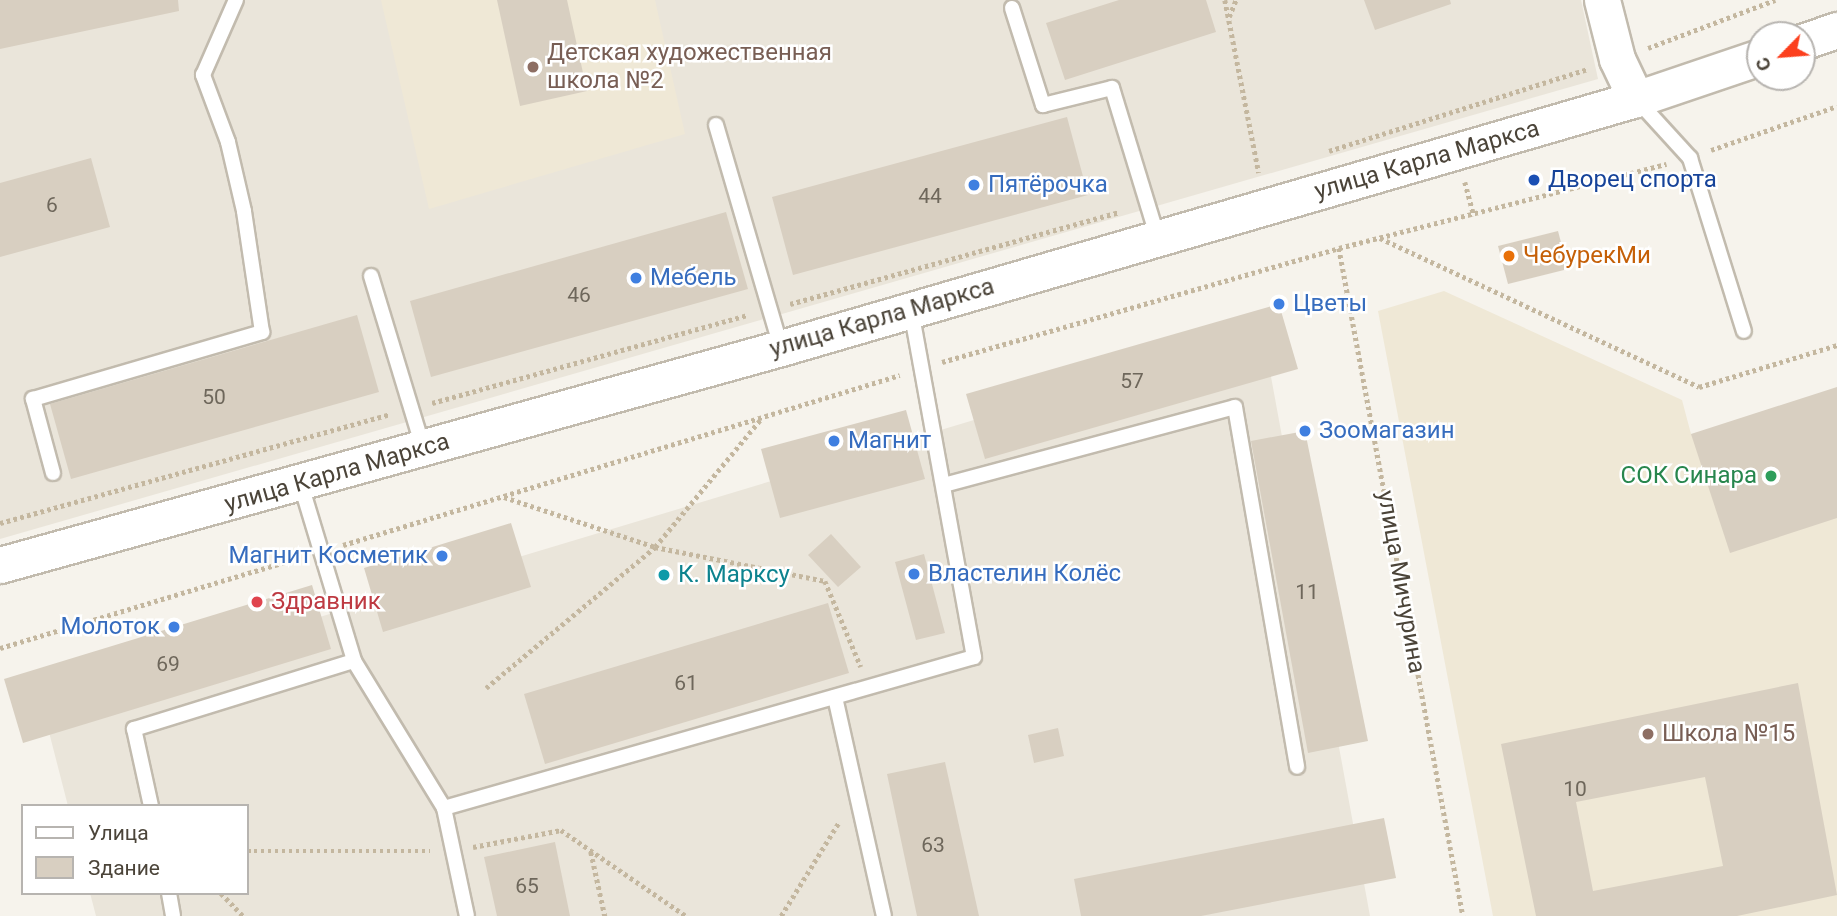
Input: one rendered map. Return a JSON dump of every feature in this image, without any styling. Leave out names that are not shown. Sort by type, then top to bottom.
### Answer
[{"type":"street","points":[[1602,0],[1617,60],[1636,99]]},
{"type":"street","points":[[1816,37],[1837,30]]},
{"type":"street","name":"улица Карла Маркса","points":[[0,565],[301,485],[423,447],[781,348],[1636,99],[1746,62]]},
{"type":"lane","points":[[53,473],[33,399],[262,332],[244,211],[228,142],[203,75],[236,0]]},
{"type":"lane","points":[[1012,8],[1043,104],[1112,88],[1158,238]]},
{"type":"lane","points":[[1636,99],[1690,158],[1744,331]]},
{"type":"lane","points":[[716,125],[781,348]]},
{"type":"lane","points":[[371,276],[423,447]]},
{"type":"lane","points":[[444,808],[974,657],[911,310]]},
{"type":"lane","points":[[944,485],[1236,407],[1297,767]]},
{"type":"lane","points":[[301,485],[354,661],[444,808],[467,916]]},
{"type":"lane","points":[[151,804],[134,729],[354,661]]},
{"type":"lane","points":[[835,697],[884,916]]},
{"type":"lane","points":[[169,895],[173,916]]},
{"type":"path","points":[[1225,0],[1259,173]]},
{"type":"path","points":[[1229,17],[1236,0]]},
{"type":"path","points":[[1322,153],[1617,60],[1775,0]]},
{"type":"path","points":[[1247,177],[1272,169]]},
{"type":"path","points":[[0,523],[1147,204]]},
{"type":"path","points":[[1379,238],[1699,387],[1837,345]]},
{"type":"path","name":"улица Мичурина","points":[[1339,248],[1463,916]]},
{"type":"path","points":[[486,688],[654,547],[762,418]]},
{"type":"path","points":[[503,497],[654,547],[825,581],[868,687]]},
{"type":"path","points":[[781,916],[857,794]]},
{"type":"path","points":[[591,851],[605,916]]},
{"type":"path","points":[[222,895],[243,916]]},
{"type":"shaded area","points":[[0,0],[1581,0],[1598,79],[0,539]]},
{"type":"shaded area","name":"Детская художественная школа №2","points":[[381,0],[655,0],[685,134],[429,209]]},
{"type":"shaded area","name":"Школа №15","points":[[1444,291],[1682,400],[1691,434],[1837,518],[1837,916],[1493,916],[1378,311]]},
{"type":"shaded area","points":[[1263,333],[1370,916],[96,916],[91,895],[248,895],[248,804],[67,804],[41,701]]},
{"type":"building","points":[[0,0],[178,0],[179,11],[0,49]]},
{"type":"building","points":[[497,0],[567,0],[587,91],[520,106]]},
{"type":"building","points":[[1119,0],[1206,0],[1216,32],[1065,80],[1046,23]]},
{"type":"building","points":[[1364,0],[1450,0],[1451,4],[1375,30]]},
{"type":"building","points":[[1067,117],[1088,195],[793,275],[772,197]]},
{"type":"building","points":[[91,158],[110,227],[0,257],[0,183]]},
{"type":"building","points":[[726,212],[748,289],[431,377],[410,301]]},
{"type":"building","points":[[1558,231],[1568,269],[1508,284],[1498,246]]},
{"type":"building","points":[[1279,304],[1298,369],[985,459],[966,394]]},
{"type":"building","points":[[357,315],[379,392],[71,479],[50,404]]},
{"type":"building","name":"СОК Синара","points":[[1837,387],[1837,518],[1730,553],[1691,434]]},
{"type":"building","points":[[906,410],[925,479],[780,518],[761,449]]},
{"type":"building","points":[[1305,431],[1368,741],[1308,753],[1251,441]]},
{"type":"building","points":[[511,523],[531,587],[383,632],[364,568]]},
{"type":"building","points":[[831,534],[861,567],[838,587],[808,555]]},
{"type":"building","points":[[924,554],[945,633],[916,640],[895,562]]},
{"type":"building","points":[[312,585],[331,649],[23,743],[4,679]]},
{"type":"building","points":[[828,603],[849,673],[545,764],[524,694]]},
{"type":"building","points":[[1798,683],[1837,895],[1737,916],[1536,916],[1501,744]],"holes":[[[1705,777],[1723,866],[1593,891],[1576,802]]]},
{"type":"building","points":[[1058,728],[1064,756],[1034,763],[1028,735]]},
{"type":"building","points":[[945,762],[979,916],[917,916],[887,774]]},
{"type":"building","points":[[1384,818],[1396,878],[1201,916],[1081,916],[1074,879]]},
{"type":"building","points":[[555,842],[570,916],[497,916],[484,857]]},
{"type":"place","name":"Детская художественная школа №2","points":[[533,67]]},
{"type":"place","name":"Дворец спорта","points":[[1534,180]]},
{"type":"place","name":"Пятёрочка","points":[[974,185]]},
{"type":"place","name":"ЧебурекМи","points":[[1509,256]]},
{"type":"place","name":"Мебель","points":[[636,278]]},
{"type":"place","name":"Цветы","points":[[1279,304]]},
{"type":"place","name":"Зоомагазин","points":[[1305,431]]},
{"type":"place","name":"Магнит","points":[[834,441]]},
{"type":"place","name":"СОК Синара","points":[[1771,476]]},
{"type":"place","name":"Магнит Косметик","points":[[442,556]]},
{"type":"place","name":"Властелин Колёс","points":[[914,574]]},
{"type":"place","name":"К. Марксу","points":[[664,575]]},
{"type":"place","name":"Здравник","points":[[257,602]]},
{"type":"place","name":"Молоток","points":[[174,627]]},
{"type":"place","name":"Школа №15","points":[[1648,734]]}]
